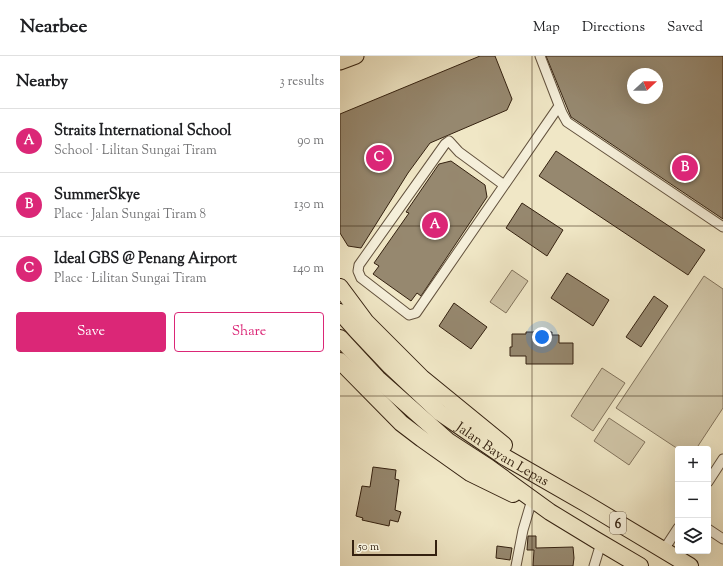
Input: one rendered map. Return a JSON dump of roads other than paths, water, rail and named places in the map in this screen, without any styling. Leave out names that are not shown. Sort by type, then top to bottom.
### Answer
[{"type":"highway","points":[[340,287],[366,322],[422,378],[547,481]]},
{"type":"highway","name":"Jalan Bayan Lepas","points":[[340,312],[390,366],[439,412],[503,456],[690,566]]},
{"type":"highway","name":"Jalan Bayan Lepas","points":[[340,338],[378,379],[448,441],[488,467],[550,512],[640,566]]},
{"type":"highway","points":[[340,361],[401,423],[422,439],[470,473],[550,512]]},
{"type":"main road","points":[[340,62],[356,56]]},
{"type":"street","points":[[540,56],[559,106],[567,122],[723,227]]},
{"type":"street","points":[[504,185],[459,152],[450,141],[445,144],[359,265],[358,271],[361,278],[409,315],[416,313],[559,106]]},
{"type":"street","points":[[711,477],[723,459]]},
{"type":"street","points":[[516,566],[523,530],[531,503]]},
{"type":"street","points":[[711,532],[723,540]]},
{"type":"street","points":[[663,551],[675,533]]},
{"type":"street","points":[[594,566],[601,543]]},
{"type":"place","name":"Ideal GBS @ Penang Airport","points":[[379,158]]},
{"type":"place","name":"SummerSkye","points":[[685,168]]},
{"type":"place","name":"Straits International School","points":[[435,225]]}]
